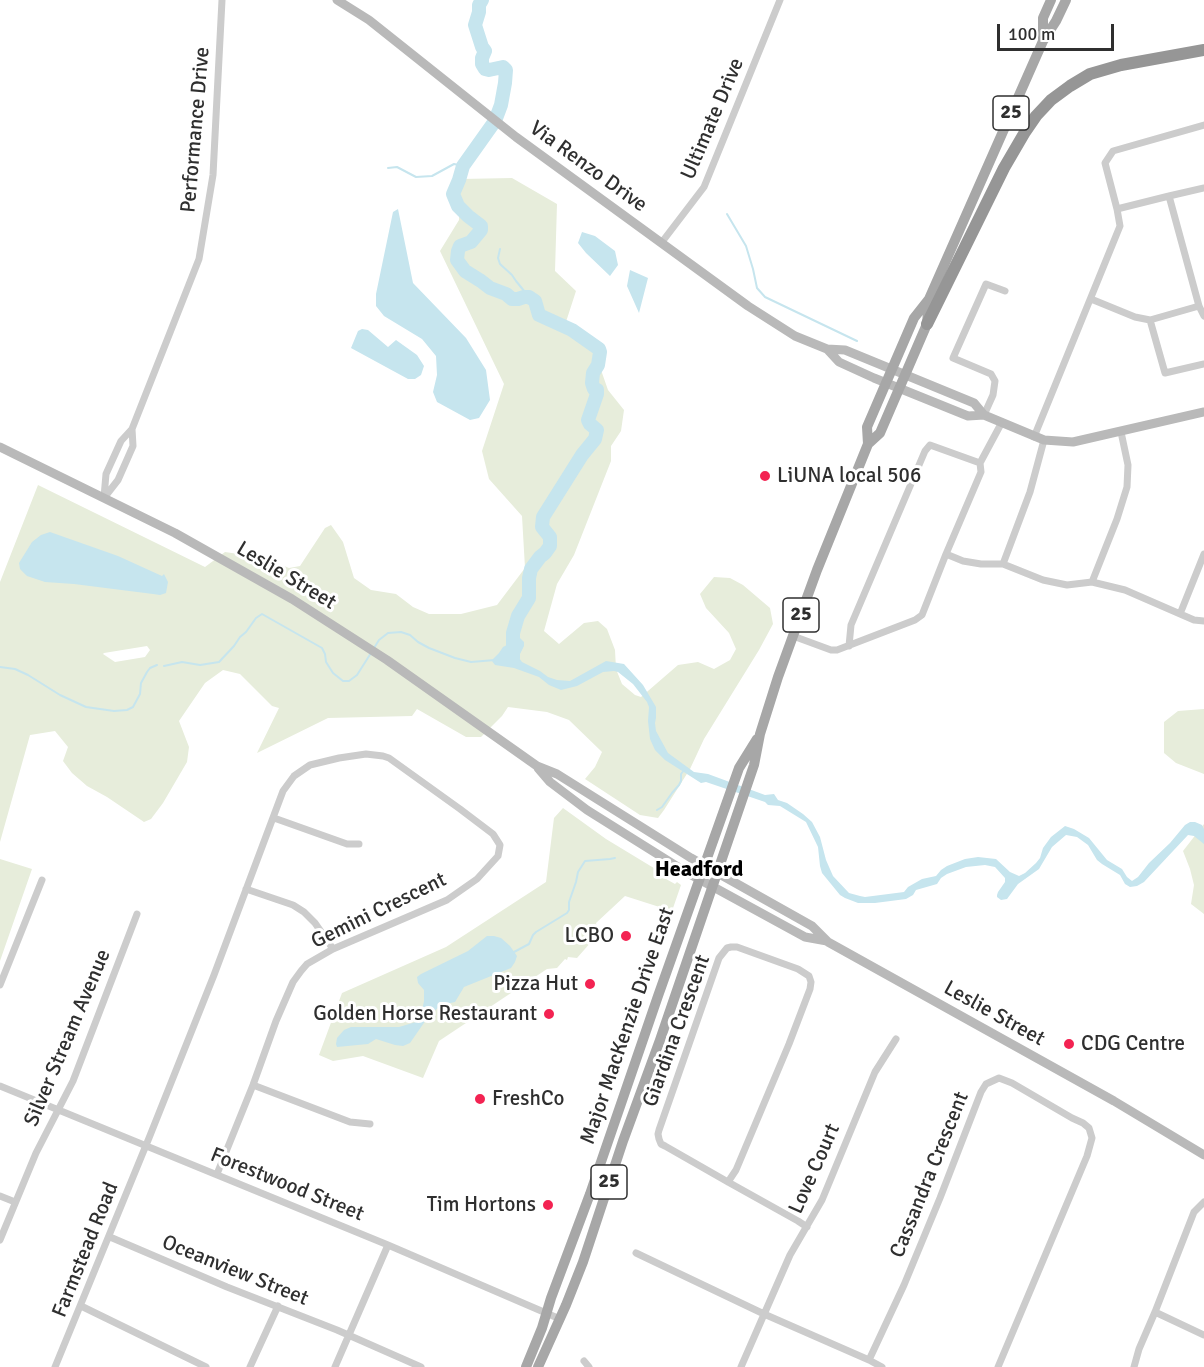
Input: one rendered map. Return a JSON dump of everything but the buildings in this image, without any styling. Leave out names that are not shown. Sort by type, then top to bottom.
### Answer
[{"type":"highway","points":[[927,324],[1004,168],[1036,116],[1051,100],[1090,74],[1121,64],[1204,50]]},
{"type":"main road","name":"Via Renzo Drive","points":[[337,0],[369,20],[516,137],[748,306],[795,336],[827,349],[845,350],[905,374],[974,403],[984,415]]},
{"type":"main road","name":"Major MacKenzie Drive East","points":[[1043,41],[1043,18],[1051,0]]},
{"type":"main road","name":"Major MacKenzie Drive East","points":[[868,444],[867,427],[914,318],[929,299],[1043,41],[1066,0]]},
{"type":"main road","name":"Major MacKenzie Drive East","points":[[538,1367],[583,1262],[718,873],[754,765],[760,734],[817,568],[868,444],[880,433],[927,324],[929,299]]},
{"type":"main road","name":"Via Renzo Drive","points":[[827,349],[839,363],[886,383],[968,416],[984,415],[1039,438],[1073,442],[1204,412]]},
{"type":"main road","name":"Leslie Street","points":[[0,447],[176,533],[292,599],[387,660],[537,766],[557,774],[704,865],[812,926],[828,942],[1114,1101],[1204,1155]]},
{"type":"main road","name":"Major MacKenzie Drive East","points":[[526,1367],[590,1194],[739,768],[760,734]]},
{"type":"main road","name":"Leslie Street","points":[[537,766],[550,782],[588,810],[699,880],[805,938],[828,942]]},
{"type":"main road","points":[[623,1097],[637,1102]]},
{"type":"street","name":"Performance Drive","points":[[104,498],[106,474],[121,441],[132,429],[199,260],[213,175],[222,0]]},
{"type":"street","name":"Ultimate Drive","points":[[662,242],[704,187],[780,0]]},
{"type":"street","points":[[1003,564],[1030,492],[1039,438],[1120,226],[1105,163],[1113,151],[1204,125]]},
{"type":"street","points":[[1117,208],[1204,188]]},
{"type":"street","points":[[1169,196],[1198,306],[1204,316]]},
{"type":"street","points":[[984,415],[993,395],[995,381],[991,374],[953,357],[986,284],[1005,291]]},
{"type":"street","points":[[1092,298],[1136,317],[1150,320],[1198,306]]},
{"type":"street","points":[[1150,320],[1165,373],[1204,363]]},
{"type":"street","points":[[793,636],[831,650],[837,650],[915,620],[922,615],[981,472],[980,463],[1002,422]]},
{"type":"street","name":"Performance Drive","points":[[104,498],[118,480],[133,446],[132,429]]},
{"type":"street","points":[[1092,582],[1118,519],[1127,487],[1128,465],[1121,432]]},
{"type":"street","points":[[849,646],[851,625],[925,451],[930,445],[980,463]]},
{"type":"street","points":[[946,554],[963,561],[1003,564],[1043,580],[1066,585],[1092,582],[1125,590],[1194,620],[1204,621]]},
{"type":"street","points":[[1180,614],[1204,554]]},
{"type":"street","name":"Gemini Crescent","points":[[147,1146],[283,791],[294,776],[310,765],[366,754],[394,760],[493,834],[500,845],[498,856],[477,879],[447,900],[333,949],[307,964],[293,982],[276,1021],[217,1174]]},
{"type":"street","points":[[274,818],[347,844],[359,844]]},
{"type":"street","points":[[0,985],[42,880]]},
{"type":"street","points":[[246,889],[293,905],[304,912],[315,923],[333,949]]},
{"type":"street","name":"Silver Stream Avenue","points":[[0,1240],[36,1153],[73,1081],[137,914]]},
{"type":"street","name":"Giardina Crescent","points":[[728,1182],[736,1170],[810,989],[809,976],[798,969],[737,947],[727,948],[719,958],[658,1134],[665,1146],[728,1182],[807,1227]]},
{"type":"street","name":"Love Court","points":[[741,1367],[790,1255],[822,1200],[875,1072],[896,1038]]},
{"type":"street","name":"Cassandra Crescent","points":[[869,1360],[922,1242],[981,1092],[986,1084],[999,1078],[1083,1123],[1089,1128],[1092,1138],[1087,1156],[998,1367]]},
{"type":"street","points":[[253,1085],[350,1122],[370,1124]]},
{"type":"street","name":"Forestwood Street","points":[[0,1086],[388,1245],[560,1319]]},
{"type":"street","name":"Farmstead Road","points":[[55,1367],[147,1146]]},
{"type":"street","points":[[0,1196],[15,1202]]},
{"type":"street","points":[[1134,1367],[1139,1349],[1194,1212],[1204,1203]]},
{"type":"street","name":"Oceanview Street","points":[[110,1237],[227,1287],[349,1335],[420,1367]]},
{"type":"street","points":[[335,1367],[388,1245]]},
{"type":"street","points":[[636,1253],[882,1367]]},
{"type":"street","points":[[81,1306],[206,1367]]},
{"type":"street","points":[[250,1367],[278,1306]]},
{"type":"street","points":[[1155,1312],[1204,1335]]},
{"type":"green space","points":[[512,178],[557,204],[555,271],[576,291],[564,328],[594,350],[608,390],[624,410],[621,431],[611,446],[611,461],[574,555],[557,584],[544,631],[559,644],[584,623],[598,621],[607,629],[615,650],[616,669],[622,684],[641,697],[678,665],[698,662],[714,669],[730,660],[736,649],[729,633],[706,608],[700,594],[714,577],[730,578],[743,585],[770,608],[773,624],[664,810],[658,818],[640,815],[585,779],[595,767],[602,752],[569,720],[547,712],[508,707],[481,737],[466,737],[417,709],[412,716],[328,718],[257,753],[279,708],[272,706],[240,674],[223,670],[205,683],[179,721],[189,747],[187,762],[151,819],[144,822],[87,786],[72,773],[63,761],[68,747],[55,731],[30,735],[0,842],[0,582],[38,485],[205,567],[225,552],[265,558],[289,568],[300,566],[325,528],[331,525],[343,542],[354,578],[371,590],[396,594],[413,607],[429,614],[461,614],[497,605],[525,568],[522,516],[489,479],[482,451],[504,384],[440,251],[459,220],[461,179]],"holes":[[[147,646],[150,650],[145,657],[115,662],[103,654]]]},
{"type":"green space","points":[[1204,709],[1204,774],[1176,763],[1164,753],[1164,722],[1178,711]]},
{"type":"green space","points":[[563,808],[606,839],[667,876],[666,879],[681,885],[672,911],[625,896],[596,923],[599,933],[577,958],[568,957],[557,968],[547,969],[439,1041],[423,1078],[363,1056],[333,1061],[319,1055],[342,993],[446,947],[546,882],[554,818]]},
{"type":"green space","points":[[1204,824],[1204,914],[1191,904],[1194,885],[1183,851]]},
{"type":"green space","points":[[0,859],[32,869],[0,961]]},
{"type":"water","points":[[398,209],[413,283],[466,338],[486,370],[490,400],[479,418],[470,420],[437,402],[433,392],[437,375],[436,356],[422,339],[384,316],[376,306],[376,294],[393,212]]},
{"type":"water","points":[[582,232],[595,236],[615,251],[618,265],[610,276],[578,243]]},
{"type":"water","points":[[630,270],[648,278],[639,313],[627,286]]},
{"type":"water","points":[[368,330],[388,347],[396,340],[417,355],[424,366],[421,375],[415,379],[408,379],[351,348],[358,331]]},
{"type":"water","points":[[50,532],[118,556],[162,576],[164,574],[168,582],[166,593],[160,595],[45,582],[27,576],[20,569],[19,563],[32,542]]},
{"type":"water","points":[[517,635],[524,642],[519,656],[522,662],[557,680],[570,681],[606,661],[624,664],[643,685],[656,707],[656,731],[668,753],[694,772],[708,774],[765,795],[774,794],[778,800],[803,814],[812,822],[820,837],[833,876],[849,893],[865,897],[904,892],[922,879],[936,876],[947,866],[978,857],[996,859],[1010,872],[1019,876],[1036,863],[1051,837],[1065,826],[1089,838],[1107,860],[1122,869],[1132,881],[1190,822],[1202,825],[1204,844],[1194,836],[1188,835],[1144,882],[1130,887],[1125,884],[1120,875],[1097,860],[1088,845],[1077,837],[1066,835],[1052,847],[1039,869],[1018,884],[1007,899],[1001,900],[997,897],[1005,878],[995,867],[985,865],[966,867],[947,874],[937,884],[916,890],[906,899],[858,903],[840,895],[822,873],[818,847],[806,822],[780,806],[768,805],[706,782],[701,783],[665,760],[655,750],[650,739],[647,702],[633,684],[618,672],[603,672],[577,686],[561,690],[549,685],[539,677],[514,668],[495,665],[493,659]]},
{"type":"water","points":[[487,936],[501,938],[510,946],[517,956],[511,968],[464,987],[455,1002],[441,1005],[428,1017],[410,1043],[403,1046],[376,1039],[368,1044],[337,1047],[337,1038],[344,1030],[351,1027],[399,1027],[416,1022],[421,1015],[424,1001],[424,990],[418,983],[417,977],[468,951]]},
{"type":"waterway","points":[[482,0],[475,25],[485,51],[482,64],[485,69],[489,70],[503,67],[506,70],[505,83],[495,121],[463,166],[453,194],[458,206],[481,226],[481,230],[471,242],[460,246],[457,260],[465,271],[490,288],[512,299],[529,297],[535,301],[539,315],[572,330],[600,352],[592,383],[597,394],[588,420],[597,430],[595,439],[582,455],[543,517],[542,527],[550,537],[550,546],[531,569],[529,598],[518,616],[513,633],[513,658]]},
{"type":"waterway","points":[[388,168],[397,167],[416,177],[432,176],[454,164],[463,166]]},
{"type":"waterway","points":[[727,214],[746,246],[757,288],[765,297],[857,341]]},
{"type":"waterway","points":[[500,249],[498,258],[500,264],[529,297]]},
{"type":"waterway","points":[[164,666],[182,662],[200,665],[219,662],[256,618],[262,614],[322,648],[326,662],[333,673],[343,681],[349,681],[357,675],[371,653]]},
{"type":"waterway","points":[[374,648],[379,640],[388,633],[401,632],[410,635],[429,648],[455,658],[471,662],[495,660]]},
{"type":"waterway","points":[[0,667],[15,669],[28,675],[60,695],[86,707],[114,711],[133,707],[147,672],[157,665]]},
{"type":"waterway","points":[[657,810],[679,785],[681,774],[685,769]]},
{"type":"waterway","points":[[514,952],[529,944],[536,932],[567,913],[578,872],[585,861],[615,858]]},
{"type":"place","name":"LiUNA local 506","points":[[765,476]]},
{"type":"place","name":"LCBO","points":[[626,936]]},
{"type":"place","name":"Pizza Hut","points":[[590,984]]},
{"type":"place","name":"Golden Horse Restaurant","points":[[549,1014]]},
{"type":"place","name":"CDG Centre","points":[[1069,1044]]},
{"type":"place","name":"FreshCo","points":[[480,1099]]},
{"type":"place","name":"Tim Hortons","points":[[548,1205]]},
{"type":"district","name":"Headford","points":[[699,870]]}]
